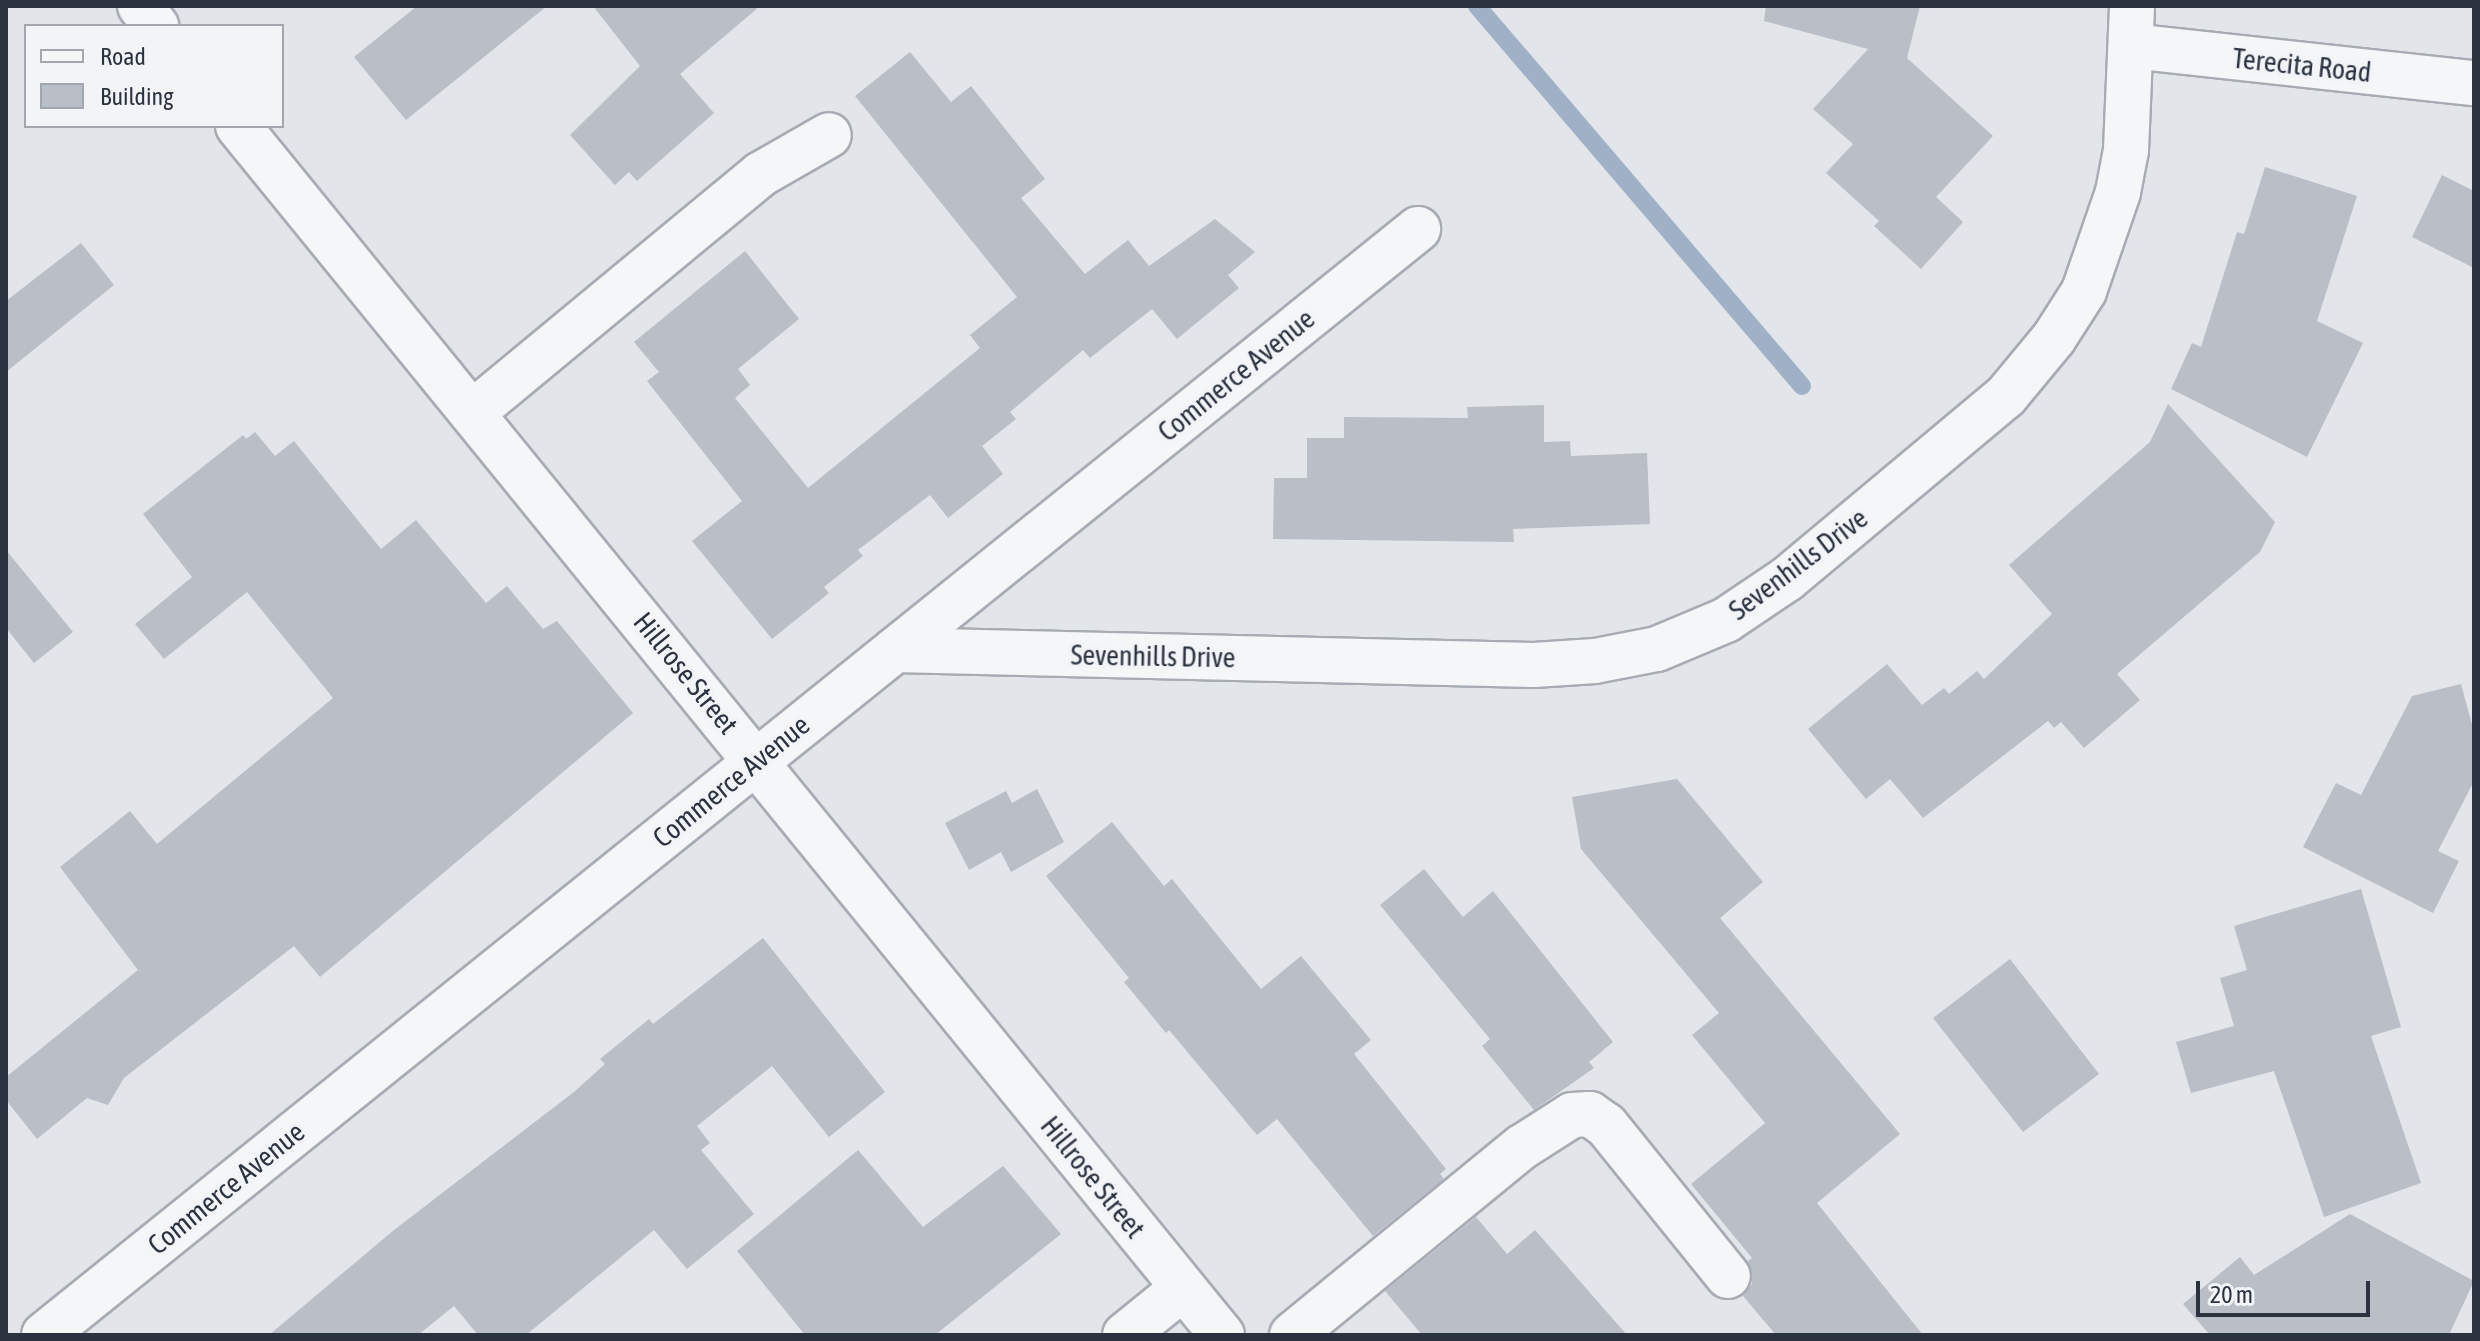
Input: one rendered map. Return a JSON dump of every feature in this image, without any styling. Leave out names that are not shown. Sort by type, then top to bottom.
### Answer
[{"type":"street","points":[[140,6],[154,24]]},
{"type":"street","name":"Terecita Road","points":[[2131,26],[2474,83]]},
{"type":"street","name":"Sevenhills Drive","points":[[895,650],[1534,665],[1595,661],[1657,649],[1726,620],[1787,579],[2006,396],[2054,338],[2084,291],[2118,192],[2126,150],[2131,26]]},
{"type":"street","name":"Hillrose Street","points":[[240,128],[757,759],[1222,1335]]},
{"type":"street","points":[[472,413],[761,174],[829,135]]},
{"type":"street","name":"Commerce Avenue","points":[[44,1335],[1418,229]]},
{"type":"street","points":[[1292,1335],[1522,1147],[1572,1115],[1590,1114],[1606,1125],[1728,1276]]},
{"type":"street","points":[[1125,1335],[1183,1288]]},
{"type":"building","points":[[417,6],[547,6],[406,120],[354,57]]},
{"type":"building","points":[[593,6],[760,6],[680,74],[714,113],[637,181],[629,172],[615,185],[570,135],[640,66]]},
{"type":"building","points":[[1766,6],[1920,6],[1907,58],[1993,136],[1936,197],[1963,222],[1921,269],[1874,226],[1879,221],[1826,173],[1853,144],[1813,109],[1868,49],[1764,21]]},
{"type":"building","points":[[910,52],[951,102],[971,86],[1045,179],[1021,198],[1085,274],[1128,240],[1149,266],[1215,219],[1255,252],[1228,275],[1239,288],[1177,339],[1152,309],[1090,358],[1083,350],[1010,412],[1016,419],[982,446],[1003,474],[948,518],[930,495],[858,550],[863,556],[824,587],[829,593],[772,639],[692,541],[742,501],[647,381],[659,372],[634,342],[745,251],[799,319],[738,369],[750,385],[735,398],[808,488],[980,348],[970,335],[1017,297],[855,96]]},
{"type":"building","points":[[2265,167],[2357,196],[2317,321],[2363,343],[2307,457],[2171,389],[2192,343],[2201,347],[2237,232],[2244,234]]},
{"type":"building","points":[[2442,175],[2474,191],[2474,268],[2412,237]]},
{"type":"building","points":[[81,243],[114,285],[6,372],[6,301]]},
{"type":"building","points":[[2168,404],[2275,522],[2260,552],[2117,674],[2140,700],[2084,748],[2061,722],[2054,728],[2048,721],[1923,818],[1890,779],[1866,799],[1808,729],[1887,664],[1922,705],[1944,688],[1949,694],[1977,671],[1984,679],[2052,614],[2009,565],[2150,442]]},
{"type":"building","points":[[1544,405],[1544,442],[1570,441],[1571,456],[1647,453],[1650,524],[1513,529],[1514,542],[1273,539],[1274,478],[1307,478],[1307,438],[1344,438],[1344,417],[1468,418],[1467,407]]},
{"type":"building","points":[[255,432],[275,456],[294,441],[381,549],[416,520],[486,603],[507,586],[543,629],[557,621],[633,713],[320,977],[294,946],[124,1078],[108,1105],[87,1098],[37,1139],[6,1100],[6,1077],[138,970],[60,867],[130,811],[157,844],[333,698],[247,592],[164,659],[135,624],[192,577],[143,514],[243,435],[246,439]]},
{"type":"building","points":[[6,550],[73,632],[34,663],[6,628]]},
{"type":"building","points":[[2461,684],[2474,732],[2474,781],[2438,851],[2459,861],[2433,913],[2303,847],[2336,783],[2361,795],[2412,696]]},
{"type":"building","points":[[1677,779],[1763,882],[1720,918],[1900,1134],[1817,1203],[1923,1335],[1776,1335],[1743,1296],[1752,1284],[1748,1261],[1752,1258],[1691,1184],[1765,1123],[1692,1035],[1719,1013],[1581,849],[1572,797]]},
{"type":"building","points":[[1037,789],[1064,842],[1011,872],[1001,852],[969,870],[945,823],[1006,791],[1012,803]]},
{"type":"building","points":[[1112,822],[1164,886],[1172,879],[1261,989],[1301,956],[1371,1040],[1354,1054],[1446,1169],[1440,1174],[1444,1179],[1373,1236],[1277,1119],[1257,1135],[1169,1030],[1166,1033],[1124,982],[1129,978],[1046,876]]},
{"type":"building","points":[[1424,869],[1463,917],[1493,891],[1613,1042],[1589,1062],[1594,1068],[1534,1110],[1482,1046],[1490,1039],[1380,905]]},
{"type":"building","points":[[2361,889],[2401,1027],[2371,1036],[2421,1183],[2324,1217],[2274,1071],[2191,1093],[2176,1042],[2234,1026],[2220,978],[2247,970],[2234,926]]},
{"type":"building","points":[[763,938],[885,1092],[829,1137],[772,1066],[697,1126],[710,1143],[701,1150],[754,1214],[687,1269],[654,1230],[526,1335],[478,1335],[454,1306],[418,1335],[269,1335],[394,1230],[574,1092],[605,1064],[600,1059],[649,1019],[653,1024]]},
{"type":"building","points":[[2010,959],[2099,1074],[2023,1132],[1933,1018]]},
{"type":"building","points":[[858,1150],[923,1227],[1003,1166],[1061,1234],[935,1335],[805,1335],[737,1251]]},
{"type":"building","points":[[2350,1214],[2474,1281],[2449,1335],[2210,1335],[2183,1304],[2240,1257],[2254,1275]]},
{"type":"building","points":[[1476,1217],[1507,1254],[1535,1230],[1627,1335],[1422,1335],[1385,1291]]},
{"type":"waterway","points":[[1477,6],[1802,386]]}]
